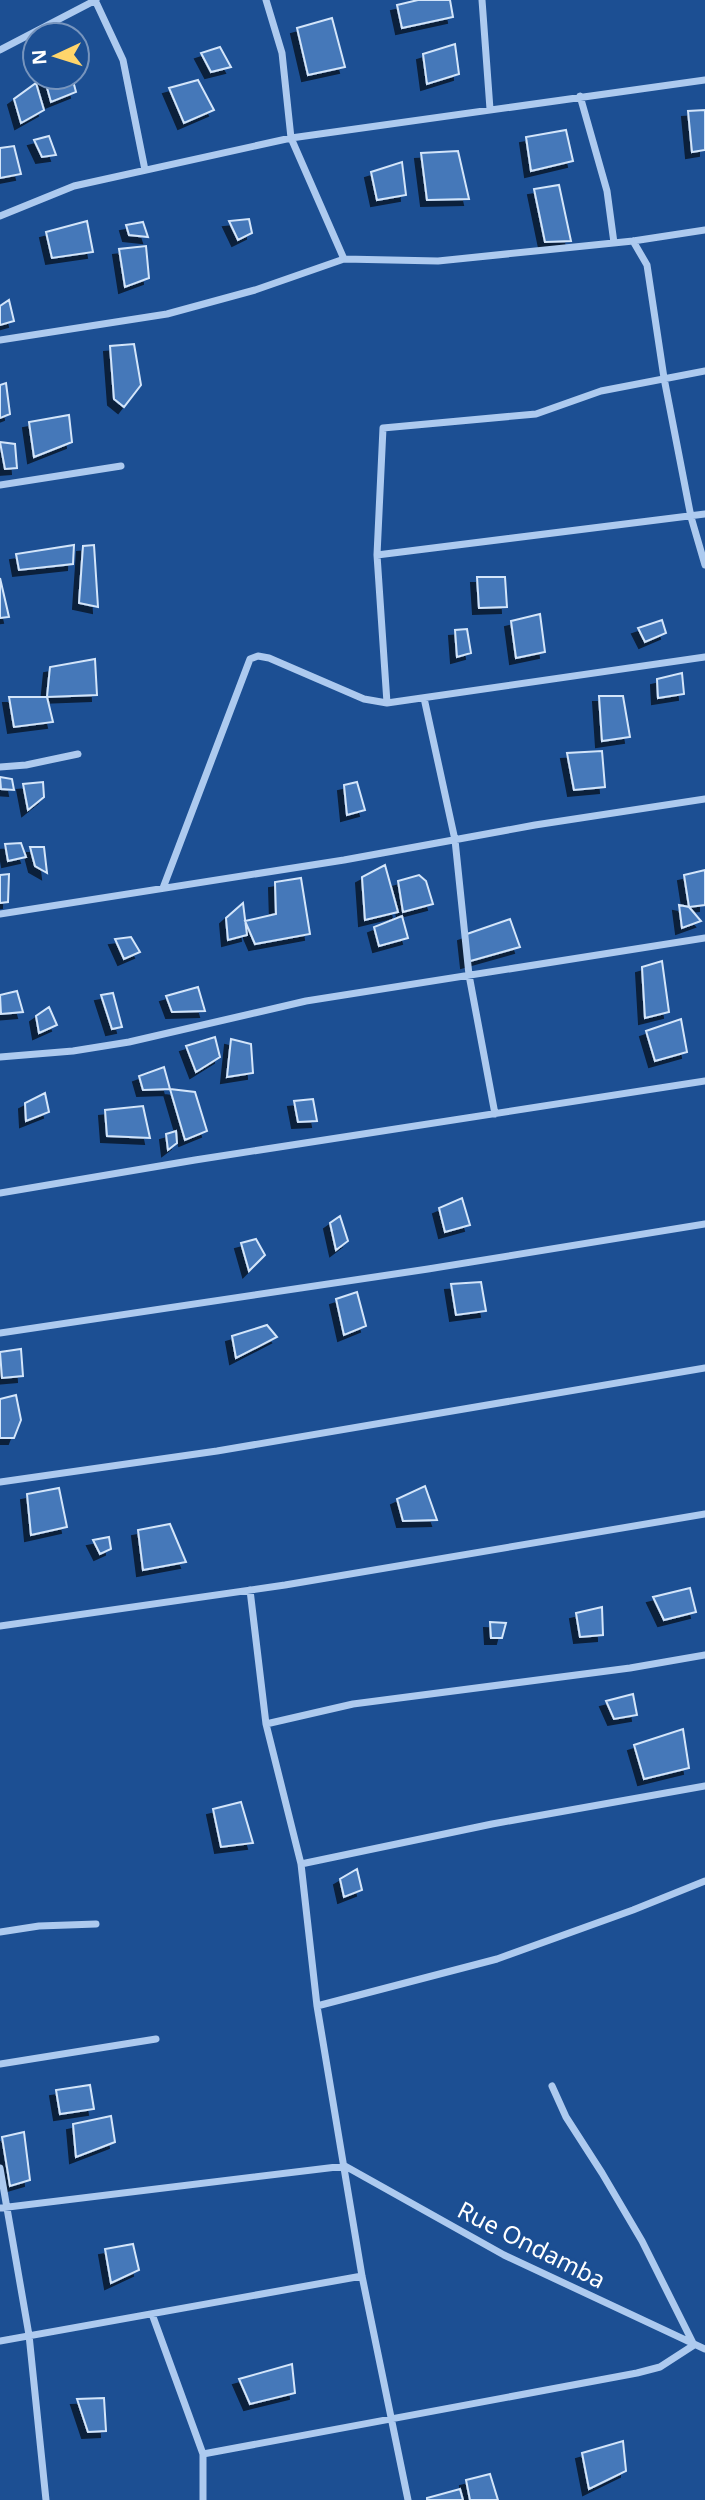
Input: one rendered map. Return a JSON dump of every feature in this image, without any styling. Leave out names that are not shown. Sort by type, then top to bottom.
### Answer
[{"type":"street","points":[[0,50],[95,0],[123,60],[145,170]]},
{"type":"street","points":[[266,0],[282,53],[290,138],[344,259]]},
{"type":"street","points":[[482,0],[490,108]]},
{"type":"street","points":[[0,216],[74,186],[290,138],[705,80]]},
{"type":"street","points":[[580,96],[607,191],[614,243]]},
{"type":"street","points":[[0,340],[167,314],[255,290],[344,259],[438,261],[633,241],[705,230]]},
{"type":"street","points":[[633,241],[647,265],[664,378],[691,517],[705,565]]},
{"type":"street","points":[[387,704],[377,555],[383,428],[536,414],[601,391],[705,371]]},
{"type":"street","points":[[0,485],[121,466]]},
{"type":"street","points":[[377,555],[705,514]]},
{"type":"street","points":[[163,888],[250,659],[258,656],[269,658],[364,699],[387,704],[705,656]]},
{"type":"street","points":[[424,698],[454,840],[469,975],[495,1114]]},
{"type":"street","points":[[0,767],[26,765],[78,754]]},
{"type":"street","points":[[0,915],[705,799]]},
{"type":"street","points":[[0,1056],[73,1051],[128,1042],[306,1001],[705,938]]},
{"type":"street","points":[[0,1193],[705,1081]]},
{"type":"street","points":[[0,1333],[428,1269],[705,1224]]},
{"type":"street","points":[[0,1482],[217,1451],[705,1368]]},
{"type":"street","points":[[0,1626],[250,1591],[705,1514]]},
{"type":"street","points":[[250,1591],[266,1724],[301,1864],[317,2006],[362,2276],[408,2500]]},
{"type":"street","points":[[266,1724],[353,1704],[630,1668],[705,1655]]},
{"type":"street","points":[[301,1864],[492,1824],[705,1786]]},
{"type":"street","points":[[317,2006],[497,1959],[705,1881]]},
{"type":"street","points":[[0,1931],[96,1924]]},
{"type":"street","points":[[0,2064],[156,2039]]},
{"type":"street","points":[[203,2454],[638,2373],[660,2367],[694,2345],[642,2241],[566,2117],[552,2086]]},
{"type":"street","points":[[4,2207],[345,2166]]},
{"type":"street","name":"Rue Ondamba","points":[[345,2166],[503,2255],[705,2349]]},
{"type":"street","points":[[0,2168],[4,2207],[29,2335],[46,2500]]},
{"type":"street","points":[[0,2341],[362,2276]]},
{"type":"street","points":[[152,2314],[203,2454],[203,2500]]},
{"type":"building","points":[[418,0],[450,0],[453,17],[402,28],[397,5]]},
{"type":"building","points":[[332,18],[345,67],[308,75],[297,28]]},
{"type":"building","points":[[455,44],[459,74],[427,84],[423,54]]},
{"type":"building","points":[[220,47],[231,67],[211,72],[201,53]]},
{"type":"building","points":[[198,80],[214,110],[184,123],[169,88]]},
{"type":"building","points":[[25,91],[38,91],[44,110],[21,123],[14,99]]},
{"type":"building","points":[[48,91],[76,91],[76,92],[51,102]]},
{"type":"building","points":[[705,110],[705,150],[692,152],[688,111]]},
{"type":"building","points":[[566,130],[573,161],[531,171],[526,137]]},
{"type":"building","points":[[49,136],[56,155],[42,157],[34,140]]},
{"type":"building","points":[[14,146],[21,174],[0,178],[0,148]]},
{"type":"building","points":[[458,151],[469,199],[427,200],[421,153]]},
{"type":"building","points":[[402,162],[406,195],[377,200],[371,172]]},
{"type":"building","points":[[559,185],[571,241],[545,242],[534,189]]},
{"type":"building","points":[[249,219],[252,233],[238,240],[229,221]]},
{"type":"building","points":[[87,221],[93,252],[52,258],[46,232]]},
{"type":"building","points":[[143,222],[148,237],[129,235],[126,225]]},
{"type":"building","points":[[146,246],[149,278],[125,287],[119,249]]},
{"type":"building","points":[[9,300],[14,321],[0,325],[0,306]]},
{"type":"building","points":[[134,344],[141,385],[124,407],[114,399],[110,346]]},
{"type":"building","points":[[6,383],[10,414],[0,418],[0,385]]},
{"type":"building","points":[[69,415],[72,442],[34,457],[29,422]]},
{"type":"building","points":[[0,442],[15,444],[17,468],[5,469]]},
{"type":"building","points":[[74,545],[73,564],[19,570],[16,554]]},
{"type":"building","points":[[94,545],[98,607],[79,603],[83,546]]},
{"type":"building","points":[[477,577],[505,577],[507,607],[479,608]]},
{"type":"building","points":[[0,578],[9,617],[0,618]]},
{"type":"building","points":[[540,614],[545,652],[516,658],[511,621]]},
{"type":"building","points":[[662,620],[666,633],[645,642],[638,628]]},
{"type":"building","points":[[467,629],[471,653],[457,657],[455,630]]},
{"type":"building","points":[[95,659],[97,695],[47,697],[50,667]]},
{"type":"building","points":[[682,673],[684,694],[658,698],[657,679]]},
{"type":"building","points":[[599,696],[623,696],[630,737],[602,741]]},
{"type":"building","points":[[9,697],[47,697],[53,722],[14,727]]},
{"type":"building","points":[[602,751],[605,787],[574,790],[567,753]]},
{"type":"building","points":[[0,777],[12,779],[14,790],[1,789]]},
{"type":"building","points":[[43,782],[44,797],[28,810],[23,784]]},
{"type":"building","points":[[357,782],[365,810],[347,815],[344,785]]},
{"type":"building","points":[[21,843],[26,857],[8,861],[5,844]]},
{"type":"building","points":[[30,847],[44,847],[47,873],[35,866]]},
{"type":"building","points":[[385,865],[398,912],[365,920],[362,877]]},
{"type":"building","points":[[705,870],[705,905],[689,907],[684,875]]},
{"type":"building","points":[[9,874],[8,902],[0,903],[0,875]]},
{"type":"building","points":[[419,875],[426,881],[433,904],[403,912],[398,881]]},
{"type":"building","points":[[301,878],[310,934],[255,944],[245,921],[276,914],[275,882]]},
{"type":"building","points":[[243,903],[247,935],[228,940],[226,918]]},
{"type":"building","points":[[679,905],[689,907],[701,921],[682,928]]},
{"type":"building","points":[[402,916],[408,938],[379,946],[374,927]]},
{"type":"building","points":[[510,919],[520,947],[467,962],[464,935]]},
{"type":"building","points":[[131,937],[140,952],[124,959],[115,939]]},
{"type":"building","points":[[662,961],[669,1012],[645,1018],[642,967]]},
{"type":"building","points":[[198,987],[205,1011],[172,1012],[166,996]]},
{"type":"building","points":[[17,991],[23,1012],[1,1014],[0,995]]},
{"type":"building","points":[[113,993],[122,1027],[112,1029],[101,995]]},
{"type":"building","points":[[49,1007],[57,1025],[39,1033],[36,1016]]},
{"type":"building","points":[[681,1019],[687,1052],[655,1061],[646,1031]]},
{"type":"building","points":[[215,1037],[220,1057],[196,1072],[186,1046]]},
{"type":"building","points":[[231,1039],[251,1044],[253,1073],[227,1077]]},
{"type":"building","points":[[164,1067],[170,1089],[143,1090],[139,1076]]},
{"type":"building","points":[[170,1089],[195,1092],[207,1131],[185,1140]]},
{"type":"building","points":[[45,1093],[49,1112],[26,1121],[25,1103]]},
{"type":"building","points":[[313,1099],[317,1121],[298,1122],[294,1101]]},
{"type":"building","points":[[143,1106],[150,1138],[107,1136],[105,1110]]},
{"type":"building","points":[[176,1131],[177,1143],[168,1150],[166,1134]]},
{"type":"building","points":[[462,1198],[470,1225],[445,1232],[439,1208]]},
{"type":"building","points":[[340,1216],[348,1241],[336,1250],[330,1223]]},
{"type":"building","points":[[256,1239],[265,1255],[249,1271],[241,1243]]},
{"type":"building","points":[[481,1282],[486,1311],[456,1315],[451,1284]]},
{"type":"building","points":[[357,1292],[366,1326],[344,1335],[336,1299]]},
{"type":"building","points":[[267,1325],[277,1337],[236,1358],[232,1336]]},
{"type":"building","points":[[21,1349],[23,1376],[2,1378],[0,1352]]},
{"type":"building","points":[[16,1395],[21,1420],[14,1438],[0,1438],[0,1399]]},
{"type":"building","points":[[425,1486],[437,1520],[403,1521],[397,1499]]},
{"type":"building","points":[[59,1488],[67,1527],[31,1535],[27,1494]]},
{"type":"building","points":[[170,1524],[186,1562],[143,1570],[138,1530]]},
{"type":"building","points":[[109,1537],[111,1549],[100,1554],[93,1540]]},
{"type":"building","points":[[690,1588],[696,1612],[664,1620],[653,1597]]},
{"type":"building","points":[[602,1607],[603,1635],[580,1637],[576,1613]]},
{"type":"building","points":[[490,1622],[506,1623],[502,1638],[491,1638]]},
{"type":"building","points":[[633,1694],[637,1715],[614,1719],[606,1701]]},
{"type":"building","points":[[683,1729],[689,1768],[644,1779],[634,1745]]},
{"type":"building","points":[[241,1802],[253,1843],[221,1847],[213,1809]]},
{"type":"building","points":[[357,1869],[362,1890],[344,1897],[340,1879]]},
{"type":"building","points":[[90,2085],[94,2109],[60,2114],[56,2090]]},
{"type":"building","points":[[111,2116],[115,2142],[76,2157],[73,2124]]},
{"type":"building","points":[[24,2132],[30,2180],[10,2186],[2,2137]]},
{"type":"building","points":[[133,2244],[139,2270],[111,2283],[105,2249]]},
{"type":"building","points":[[292,2364],[295,2393],[250,2404],[239,2379]]},
{"type":"building","points":[[104,2398],[106,2431],[88,2432],[77,2399]]},
{"type":"building","points":[[623,2441],[626,2471],[589,2489],[582,2453]]},
{"type":"building","points":[[490,2474],[498,2500],[470,2500],[466,2480]]},
{"type":"building","points":[[460,2489],[463,2500],[427,2500],[427,2498]]}]
